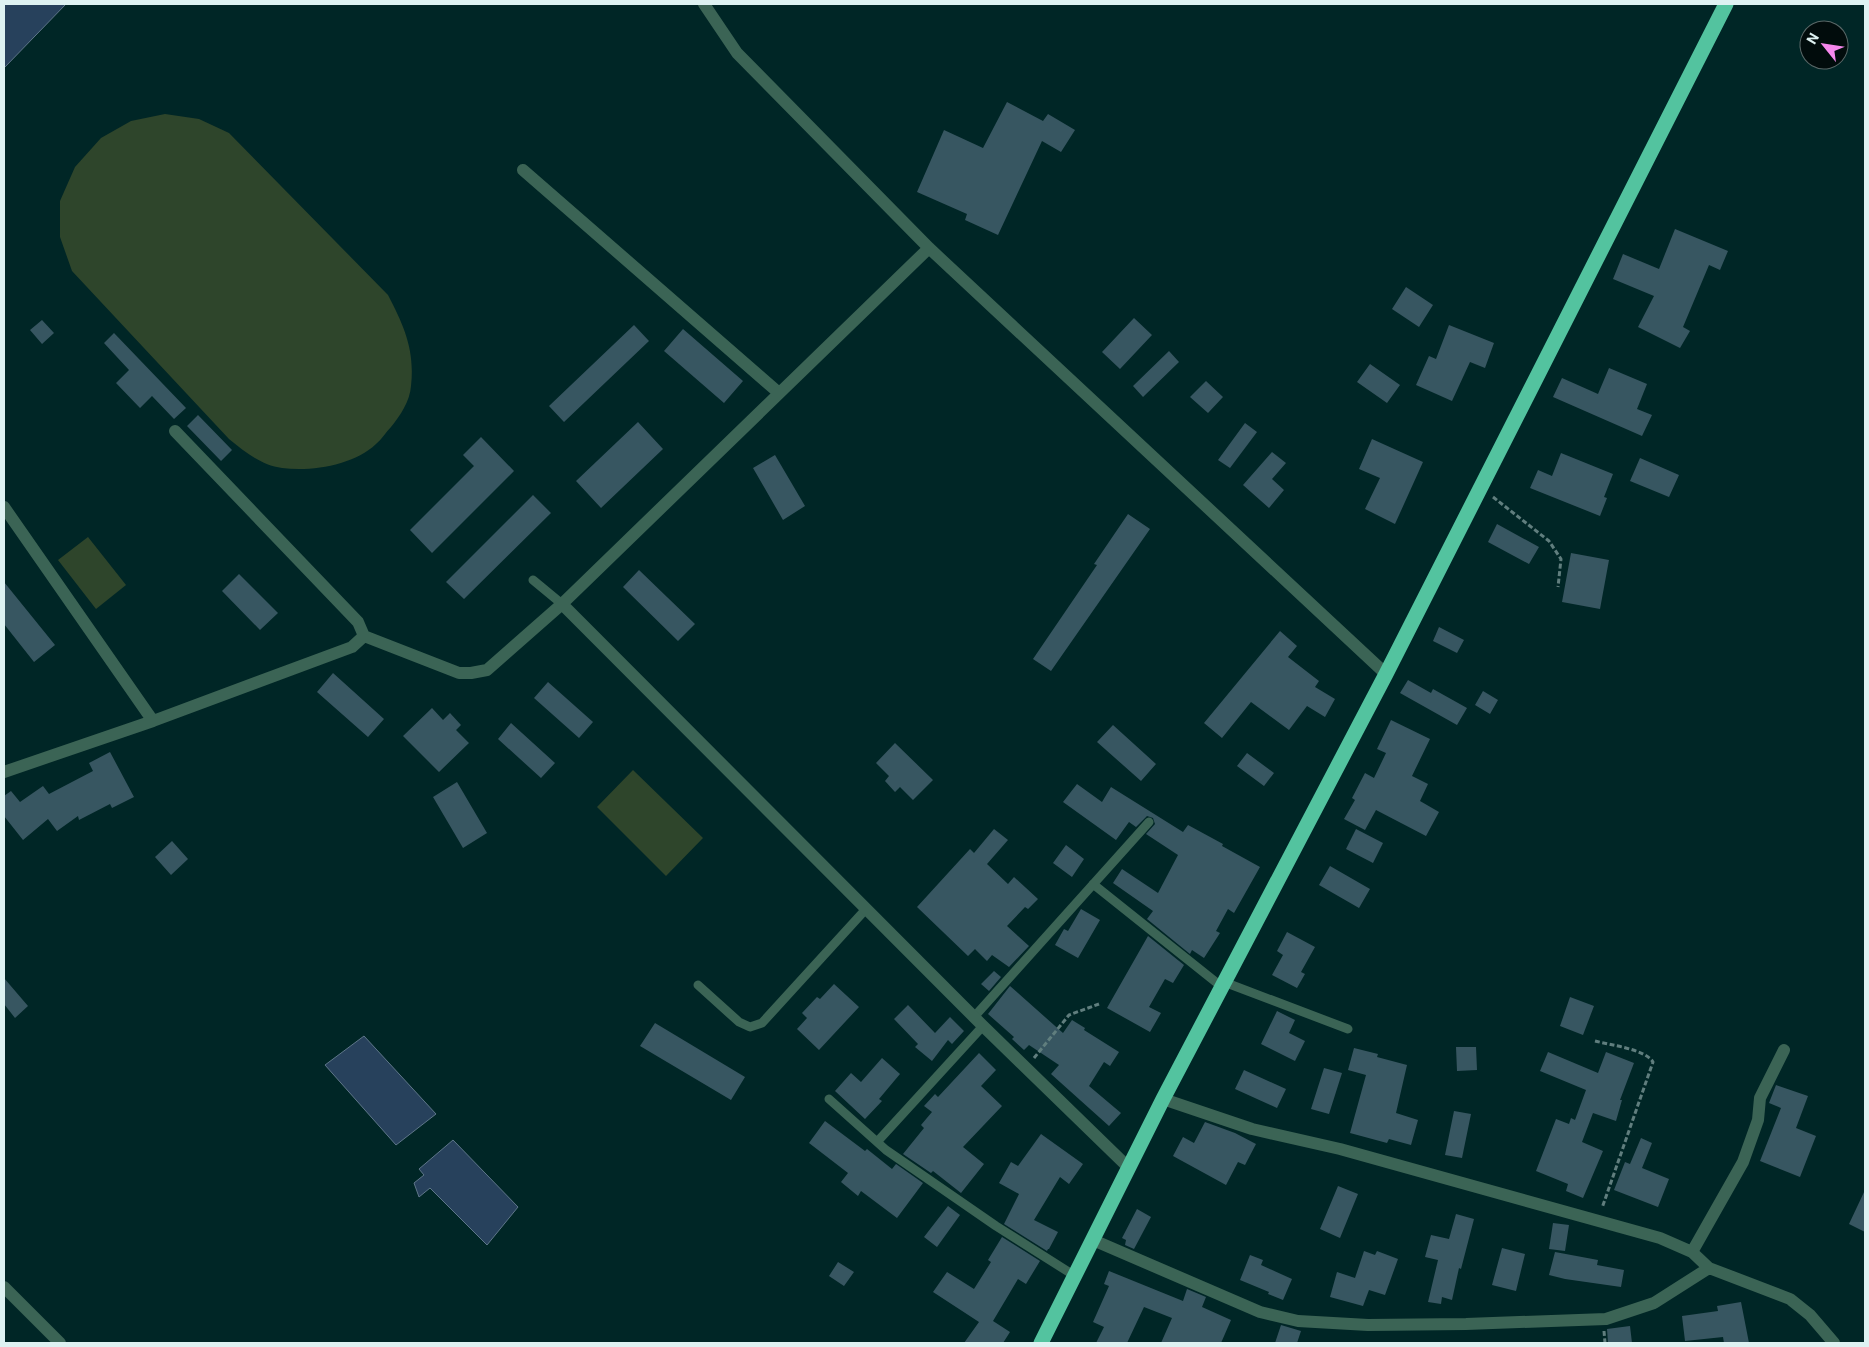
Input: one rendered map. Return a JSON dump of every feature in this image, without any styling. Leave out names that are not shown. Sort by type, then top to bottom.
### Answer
[{"type":"highway","points":[[1041,1343],[1163,1099],[1386,674],[1726,4]]},
{"type":"street","points":[[704,4],[737,53],[929,248],[1386,674]]},
{"type":"street","points":[[523,170],[779,393]]},
{"type":"street","points":[[175,431],[358,622],[364,636],[460,673],[488,670],[562,604],[929,248]]},
{"type":"street","points":[[4,507],[153,721]]},
{"type":"street","points":[[562,604],[983,1026],[1129,1168]]},
{"type":"street","points":[[4,772],[153,721],[352,646],[364,636]]},
{"type":"street","points":[[1692,1252],[1743,1162],[1758,1120],[1760,1098],[1784,1050]]},
{"type":"street","points":[[1163,1099],[1252,1129],[1340,1149],[1660,1238],[1692,1252],[1710,1268],[1790,1299],[1810,1315],[1834,1343]]},
{"type":"street","points":[[1093,1240],[1260,1312],[1298,1321],[1368,1325],[1606,1319],[1654,1303],[1710,1268]]},
{"type":"street","points":[[4,1288],[60,1343]]},
{"type":"lane","points":[[534,580],[562,604]]},
{"type":"lane","points":[[974,1017],[1149,822]]},
{"type":"lane","points":[[1093,884],[1223,985],[1348,1029]]},
{"type":"lane","points":[[698,985],[740,1022],[750,1027],[762,1022],[866,909]]},
{"type":"lane","points":[[877,1142],[983,1026]]},
{"type":"lane","points":[[829,1100],[886,1150],[996,1226],[1075,1276]]},
{"type":"path","points":[[1480,487],[1549,541],[1561,559],[1558,587]]},
{"type":"path","points":[[1026,1068],[1069,1015],[1098,1004]]},
{"type":"path","points":[[1595,1041],[1642,1053],[1653,1062],[1597,1220]]},
{"type":"green space","points":[[165,114],[199,119],[229,133],[388,295],[399,317],[410,350],[411,386],[407,403],[398,418],[380,440],[367,451],[344,462],[306,469],[282,468],[267,464],[254,457],[229,439],[72,271],[60,237],[60,201],[75,167],[101,138],[131,121]]},
{"type":"green space","points":[[88,537],[126,585],[96,609],[58,560]]},
{"type":"green space","points":[[633,770],[703,838],[666,876],[597,807]]},
{"type":"water","points":[[4,4],[66,4],[4,68]]},
{"type":"water","points":[[364,1036],[436,1114],[396,1145],[325,1065]]},
{"type":"water","points":[[453,1140],[518,1207],[487,1245],[430,1188],[419,1197],[414,1183],[424,1175],[419,1169]]},
{"type":"building","points":[[1007,102],[1043,121],[1048,114],[1075,130],[1061,152],[1042,141],[998,235],[965,220],[967,214],[917,192],[944,130],[983,148]]},
{"type":"building","points":[[1675,229],[1728,251],[1720,270],[1709,265],[1683,327],[1690,331],[1680,348],[1638,327],[1654,296],[1613,279],[1623,254],[1659,269]]},
{"type":"building","points":[[1406,287],[1433,305],[1419,327],[1392,309]]},
{"type":"building","points":[[1134,318],[1152,335],[1120,369],[1102,352]]},
{"type":"building","points":[[42,320],[54,333],[42,344],[30,330]]},
{"type":"building","points":[[634,325],[649,341],[564,422],[549,406]]},
{"type":"building","points":[[1449,325],[1494,343],[1485,368],[1470,362],[1452,401],[1416,385],[1429,356],[1436,359]]},
{"type":"building","points":[[683,329],[743,381],[724,403],[664,351]]},
{"type":"building","points":[[114,333],[186,408],[174,419],[152,396],[140,408],[116,383],[129,370],[104,343]]},
{"type":"building","points":[[1169,351],[1179,362],[1143,397],[1133,386]]},
{"type":"building","points":[[1370,364],[1400,385],[1387,403],[1357,382]]},
{"type":"building","points":[[1609,368],[1647,384],[1637,409],[1652,415],[1642,436],[1553,397],[1562,378],[1598,394]]},
{"type":"building","points":[[1206,381],[1223,397],[1208,413],[1190,397]]},
{"type":"building","points":[[198,415],[232,450],[221,461],[187,426]]},
{"type":"building","points":[[638,422],[663,449],[601,508],[576,481]]},
{"type":"building","points":[[1245,423],[1257,432],[1230,468],[1218,460]]},
{"type":"building","points":[[481,437],[514,471],[432,553],[410,530],[474,466],[463,455]]},
{"type":"building","points":[[1372,439],[1423,462],[1395,524],[1365,509],[1380,478],[1359,469]]},
{"type":"building","points":[[1272,452],[1286,463],[1272,479],[1284,490],[1269,508],[1243,485]]},
{"type":"building","points":[[1561,453],[1613,474],[1604,497],[1607,498],[1600,516],[1530,488],[1538,470],[1552,476]]},
{"type":"building","points":[[775,455],[805,506],[783,520],[753,468]]},
{"type":"building","points":[[1640,458],[1679,475],[1669,497],[1630,481]]},
{"type":"building","points":[[533,495],[551,513],[464,599],[446,582]]},
{"type":"building","points":[[1128,514],[1150,529],[1051,671],[1033,659],[1097,565],[1094,564]]},
{"type":"building","points":[[1497,524],[1539,547],[1529,564],[1488,542]]},
{"type":"building","points":[[1571,553],[1609,560],[1600,609],[1562,602]]},
{"type":"building","points":[[639,570],[695,624],[678,641],[623,587]]},
{"type":"building","points":[[239,574],[278,613],[260,630],[222,591]]},
{"type":"building","points":[[4,582],[55,645],[34,662],[4,624]]},
{"type":"building","points":[[1439,627],[1464,640],[1457,653],[1433,641]]},
{"type":"building","points":[[1280,631],[1297,646],[1288,657],[1319,681],[1315,687],[1335,699],[1325,717],[1307,706],[1289,730],[1251,702],[1222,738],[1204,723]]},
{"type":"building","points":[[333,673],[384,719],[368,737],[317,692]]},
{"type":"building","points":[[1408,680],[1431,693],[1433,689],[1467,708],[1457,725],[1400,693]]},
{"type":"building","points":[[548,682],[593,722],[579,738],[534,698]]},
{"type":"building","points":[[1483,691],[1498,700],[1490,714],[1475,705]]},
{"type":"building","points":[[432,708],[443,720],[450,713],[461,725],[456,730],[469,743],[439,772],[403,736]]},
{"type":"building","points":[[1391,720],[1430,739],[1412,776],[1428,784],[1420,801],[1439,812],[1426,836],[1376,810],[1365,830],[1344,819],[1355,800],[1352,798],[1365,773],[1374,778],[1386,753],[1377,749]]},
{"type":"building","points":[[511,723],[555,763],[541,778],[498,739]]},
{"type":"building","points":[[1113,725],[1156,764],[1141,781],[1097,742]]},
{"type":"building","points":[[895,743],[933,780],[913,800],[900,787],[895,792],[885,781],[889,776],[876,763]]},
{"type":"building","points":[[110,752],[134,797],[112,808],[110,804],[79,820],[78,816],[57,831],[48,819],[23,840],[4,816],[4,796],[11,791],[20,802],[43,786],[49,794],[93,771],[89,763]]},
{"type":"building","points":[[1247,753],[1274,773],[1264,786],[1237,766]]},
{"type":"building","points":[[457,782],[487,833],[463,848],[433,797]]},
{"type":"building","points":[[1077,784],[1102,802],[1111,787],[1183,832],[1188,825],[1260,867],[1234,913],[1228,909],[1216,931],[1220,933],[1204,958],[1192,950],[1190,954],[1147,919],[1153,911],[1113,883],[1122,869],[1158,893],[1178,855],[1146,834],[1155,824],[1153,818],[1147,816],[1136,827],[1129,822],[1116,840],[1063,802]]},
{"type":"building","points":[[994,829],[1008,840],[987,864],[1008,884],[1014,877],[1038,899],[1028,909],[1025,907],[1007,926],[1029,946],[1009,967],[992,955],[987,961],[975,949],[968,956],[917,907],[970,849],[974,853]]},
{"type":"building","points":[[1356,829],[1383,843],[1373,863],[1346,849]]},
{"type":"building","points":[[172,841],[188,859],[171,875],[155,857]]},
{"type":"building","points":[[1066,845],[1084,859],[1072,877],[1053,863]]},
{"type":"building","points":[[1330,866],[1370,889],[1359,908],[1319,885]]},
{"type":"building","points":[[1081,909],[1100,920],[1078,958],[1055,945],[1064,929],[1068,931]]},
{"type":"building","points":[[1287,932],[1315,947],[1301,972],[1305,974],[1297,988],[1272,975],[1283,955],[1277,951]]},
{"type":"building","points":[[1148,936],[1184,965],[1173,983],[1165,979],[1149,1007],[1161,1013],[1150,1032],[1107,1008]]},
{"type":"building","points":[[994,971],[1001,977],[989,991],[981,984]]},
{"type":"building","points":[[4,978],[28,1006],[15,1018],[4,1004]]},
{"type":"building","points":[[834,984],[859,1007],[819,1050],[797,1029],[807,1018],[802,1013],[817,997],[820,999]]},
{"type":"building","points":[[1010,986],[1063,1033],[1072,1020],[1085,1028],[1084,1030],[1119,1052],[1110,1066],[1104,1062],[1089,1086],[1121,1113],[1109,1126],[1051,1074],[1059,1065],[1029,1045],[1024,1050],[1012,1039],[1014,1037],[988,1014]]},
{"type":"building","points":[[1570,997],[1594,1006],[1583,1035],[1560,1026]]},
{"type":"building","points":[[908,1005],[935,1033],[950,1017],[964,1031],[952,1044],[948,1040],[932,1061],[915,1047],[918,1044],[894,1019]]},
{"type":"building","points":[[1277,1011],[1295,1020],[1289,1033],[1305,1041],[1295,1061],[1261,1044]]},
{"type":"building","points":[[655,1023],[745,1077],[731,1100],[640,1046]]},
{"type":"building","points":[[1456,1047],[1476,1047],[1477,1070],[1457,1071]]},
{"type":"building","points":[[1354,1048],[1378,1054],[1377,1057],[1407,1065],[1396,1113],[1418,1120],[1411,1145],[1389,1139],[1387,1143],[1350,1133],[1366,1075],[1348,1070]]},
{"type":"building","points":[[1548,1052],[1598,1073],[1606,1052],[1634,1063],[1620,1100],[1622,1100],[1616,1121],[1593,1113],[1582,1142],[1603,1151],[1583,1198],[1566,1191],[1568,1184],[1536,1171],[1556,1119],[1569,1124],[1571,1118],[1575,1120],[1586,1090],[1540,1071]]},
{"type":"building","points":[[979,1053],[996,1070],[981,1086],[1002,1106],[963,1147],[984,1164],[961,1193],[933,1171],[931,1173],[903,1154],[924,1128],[921,1125],[932,1112],[924,1106],[935,1094],[938,1097]]},
{"type":"building","points":[[882,1058],[900,1074],[879,1099],[882,1101],[865,1119],[835,1091],[851,1073],[861,1082]]},
{"type":"building","points":[[1324,1068],[1342,1073],[1329,1114],[1311,1109]]},
{"type":"building","points":[[1244,1070],[1286,1089],[1277,1108],[1235,1089]]},
{"type":"building","points":[[1776,1085],[1808,1096],[1796,1128],[1816,1136],[1800,1177],[1760,1161],[1781,1108],[1769,1103]]},
{"type":"building","points":[[1454,1111],[1471,1114],[1462,1158],[1445,1155]]},
{"type":"building","points":[[825,1121],[865,1151],[867,1149],[892,1169],[896,1164],[923,1183],[897,1218],[861,1191],[858,1196],[841,1182],[848,1173],[809,1143]]},
{"type":"building","points":[[1205,1122],[1235,1133],[1256,1144],[1245,1165],[1238,1162],[1226,1185],[1173,1156],[1183,1137],[1194,1143]]},
{"type":"building","points":[[1041,1134],[1083,1164],[1069,1184],[1060,1177],[1034,1220],[1058,1232],[1047,1251],[1004,1224],[1019,1194],[999,1183],[1011,1162],[1018,1166]]},
{"type":"building","points":[[1641,1138],[1652,1143],[1642,1168],[1669,1179],[1658,1207],[1614,1190],[1625,1162],[1630,1164]]},
{"type":"building","points":[[1338,1186],[1358,1194],[1340,1238],[1320,1229]]},
{"type":"building","points":[[1865,1190],[1865,1232],[1849,1224]]},
{"type":"building","points":[[948,1206],[960,1215],[937,1247],[924,1237]]},
{"type":"building","points":[[1137,1209],[1151,1217],[1134,1249],[1125,1245],[1126,1240],[1122,1238]]},
{"type":"building","points":[[1456,1214],[1474,1219],[1461,1269],[1459,1268],[1452,1300],[1442,1297],[1441,1304],[1428,1302],[1438,1260],[1425,1257],[1431,1235],[1449,1239]]},
{"type":"building","points":[[1553,1223],[1569,1225],[1565,1251],[1549,1249]]},
{"type":"building","points":[[1002,1237],[1040,1261],[1026,1284],[1018,1279],[993,1321],[1010,1332],[1003,1343],[964,1343],[979,1322],[933,1292],[947,1272],[974,1289],[991,1262],[988,1260]]},
{"type":"building","points":[[1502,1248],[1525,1254],[1516,1291],[1492,1285]]},
{"type":"building","points":[[1364,1251],[1375,1255],[1377,1251],[1398,1259],[1385,1295],[1369,1290],[1363,1306],[1330,1297],[1337,1272],[1355,1278]]},
{"type":"building","points":[[1555,1252],[1598,1260],[1597,1265],[1624,1270],[1621,1287],[1549,1275]]},
{"type":"building","points":[[1250,1255],[1263,1260],[1261,1265],[1292,1279],[1283,1300],[1240,1280]]},
{"type":"building","points":[[838,1262],[854,1272],[844,1286],[829,1276]]},
{"type":"building","points":[[1109,1271],[1183,1301],[1187,1289],[1206,1297],[1202,1307],[1231,1320],[1221,1343],[1161,1343],[1172,1318],[1144,1307],[1127,1343],[1096,1343],[1104,1327],[1093,1322],[1109,1286],[1104,1284]]},
{"type":"building","points":[[1741,1302],[1749,1343],[1724,1343],[1723,1337],[1685,1341],[1682,1316],[1718,1311],[1717,1306]]},
{"type":"building","points":[[1281,1325],[1301,1331],[1297,1343],[1275,1343]]},
{"type":"building","points":[[1630,1326],[1632,1343],[1608,1343],[1607,1329]]}]
